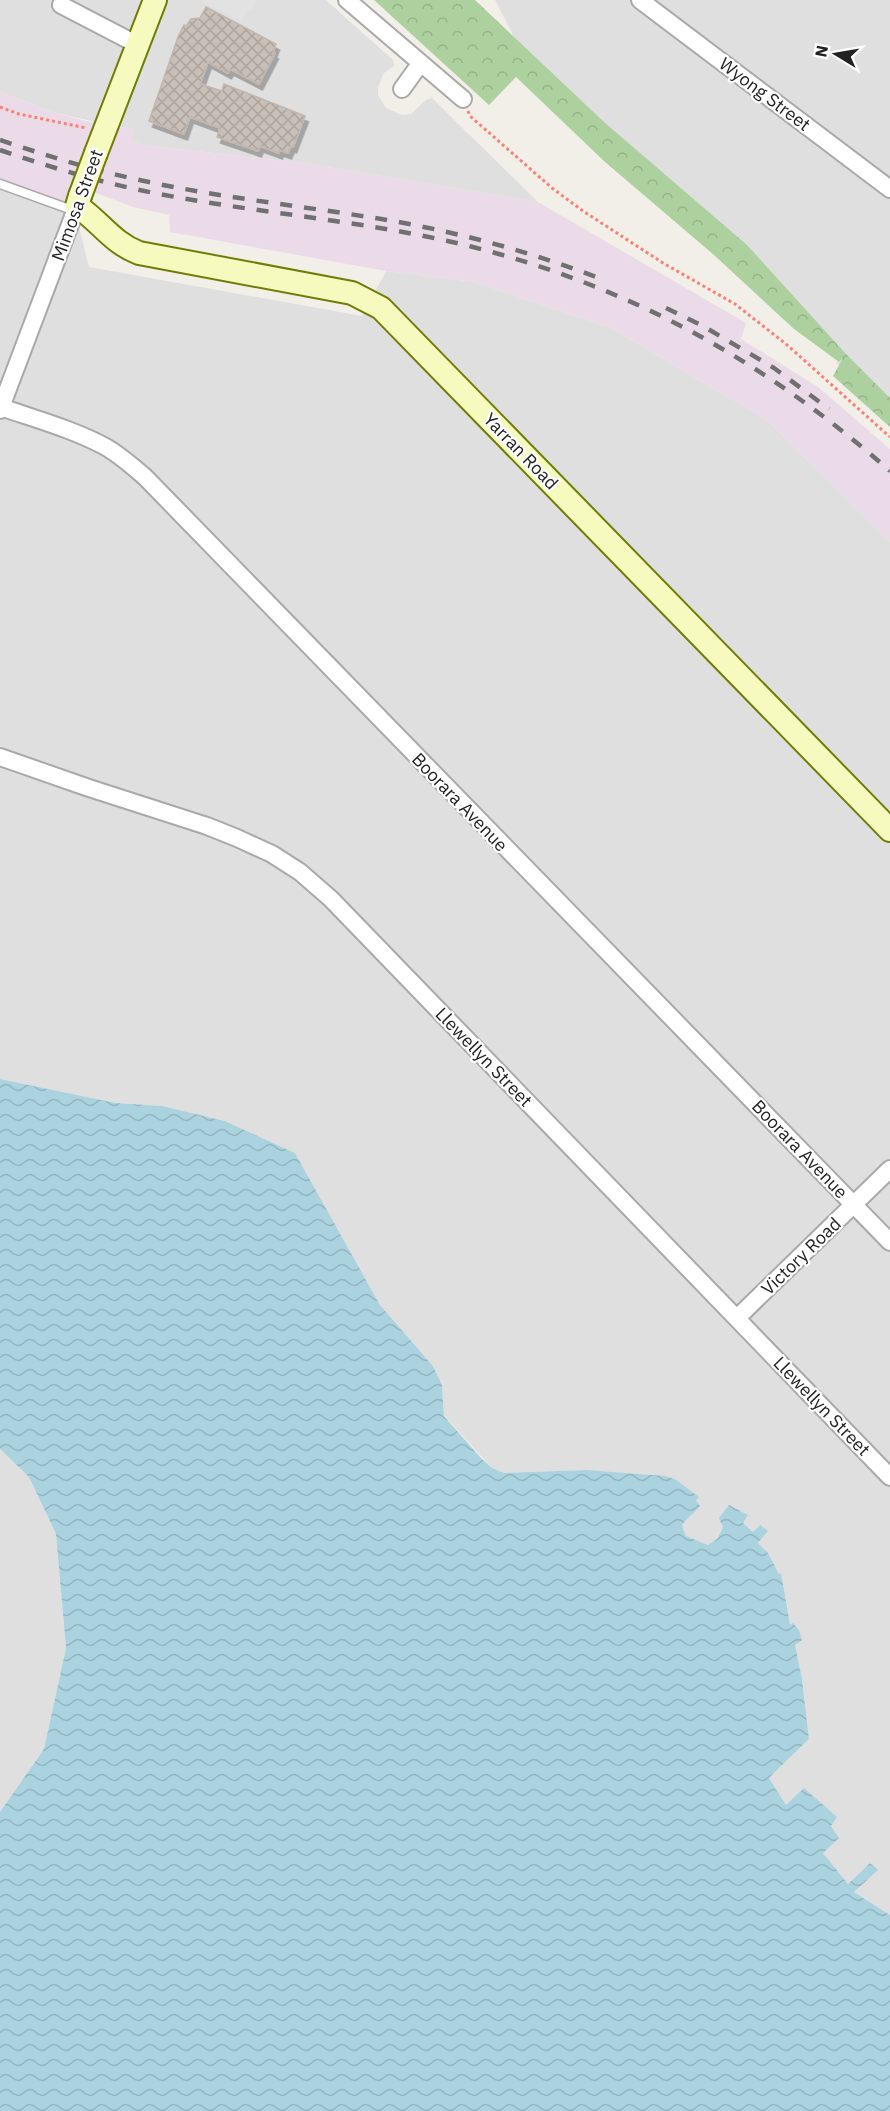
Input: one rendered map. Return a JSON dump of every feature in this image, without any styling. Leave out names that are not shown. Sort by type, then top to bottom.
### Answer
[{"type":"street","name":"Mimosa Street","points":[[1,409],[155,0]]},
{"type":"street","points":[[347,0],[463,99]]},
{"type":"street","name":"Wyong Street","points":[[640,0],[890,189]]},
{"type":"street","points":[[61,5],[138,45]]},
{"type":"street","points":[[402,89],[420,64]]},
{"type":"street","name":"Yarran Road","points":[[77,205],[117,243],[140,253],[352,293],[381,308],[890,830]]},
{"type":"street","name":"Boorara Avenue","points":[[1,409],[105,446],[145,477],[890,1242]]},
{"type":"street","name":"Llewellyn Street","points":[[0,757],[207,826],[272,854],[300,872],[331,899],[890,1477]]},
{"type":"street","name":"Victory Road","points":[[737,1318],[890,1169]]},
{"type":"lane","points":[[0,184],[77,205]]},
{"type":"path","points":[[463,99],[470,116],[552,189],[663,263],[735,304],[786,344],[890,437]]},
{"type":"path","points":[[0,107],[19,114],[82,129],[106,128]]},
{"type":"shaded area","points":[[0,0],[326,0],[393,60],[394,66],[384,73],[378,87],[378,95],[386,108],[402,115],[411,114],[426,100],[432,98],[538,202],[303,163],[142,145],[130,140],[133,130],[56,113],[0,92]]},
{"type":"shaded area","points":[[200,0],[257,0],[251,11],[248,10],[241,21]]},
{"type":"shaded area","points":[[495,0],[890,0],[890,404],[836,363],[846,354],[515,39]]},
{"type":"shaded area","points":[[0,92],[56,113],[134,130],[130,140],[142,145],[303,163],[538,202],[746,323],[741,339],[818,387],[890,449],[890,542],[767,420],[613,329],[475,282],[386,271],[170,232],[169,215],[133,207],[75,185],[64,204],[0,182]]},
{"type":"shaded area","points":[[0,184],[75,211],[89,267],[362,316],[386,271],[475,282],[613,329],[767,420],[890,542],[890,1915],[854,1892],[877,1870],[871,1863],[848,1884],[823,1853],[831,1826],[837,1817],[786,1805],[769,1778],[809,1739],[802,1679],[779,1574],[768,1553],[758,1543],[767,1532],[753,1532],[743,1523],[748,1515],[723,1527],[717,1539],[708,1545],[686,1536],[682,1526],[686,1518],[698,1510],[586,1470],[504,1473],[492,1468],[444,1415],[442,1385],[433,1366],[380,1305],[295,1153],[225,1121],[162,1106],[116,1103],[0,1079]]},
{"type":"shaded area","points":[[0,1449],[29,1477],[56,1534],[66,1648],[44,1749],[0,1812]]},
{"type":"green space","points":[[374,0],[475,0],[604,122],[747,245],[846,354],[890,398],[890,427],[833,376],[843,358],[839,362],[794,329],[714,255],[605,162],[516,77],[489,105]]},
{"type":"water","points":[[0,1079],[116,1103],[162,1106],[225,1121],[295,1153],[380,1305],[433,1366],[442,1385],[444,1416],[492,1468],[504,1473],[586,1470],[665,1476],[675,1479],[699,1497],[696,1500],[700,1506],[682,1526],[686,1536],[708,1545],[717,1539],[723,1527],[719,1518],[729,1505],[748,1515],[743,1523],[753,1532],[760,1525],[768,1531],[758,1543],[768,1553],[779,1574],[781,1573],[790,1625],[793,1623],[799,1630],[802,1640],[795,1645],[802,1679],[809,1739],[769,1778],[786,1805],[804,1788],[837,1817],[831,1826],[839,1838],[823,1853],[848,1884],[870,1863],[878,1870],[854,1892],[890,1915],[890,2111],[0,2111],[0,1812],[44,1749],[66,1648],[56,1534],[29,1477],[0,1449]]},
{"type":"building","points":[[206,7],[276,44],[273,52],[275,53],[259,84],[230,69],[228,73],[208,62],[200,84],[222,91],[224,84],[305,116],[293,147],[291,146],[288,153],[280,150],[279,153],[260,146],[258,151],[217,137],[220,128],[190,117],[184,134],[149,121],[184,25],[186,26],[191,19],[200,18]]},
{"type":"railway","points":[[0,140],[84,166],[168,186],[371,217],[454,234],[504,246],[601,279]]},
{"type":"railway","points":[[0,150],[135,189],[431,237],[532,264],[588,284],[643,307],[746,363],[795,396],[890,471]]},
{"type":"railway","points":[[666,308],[703,326],[774,368],[829,409]]}]
